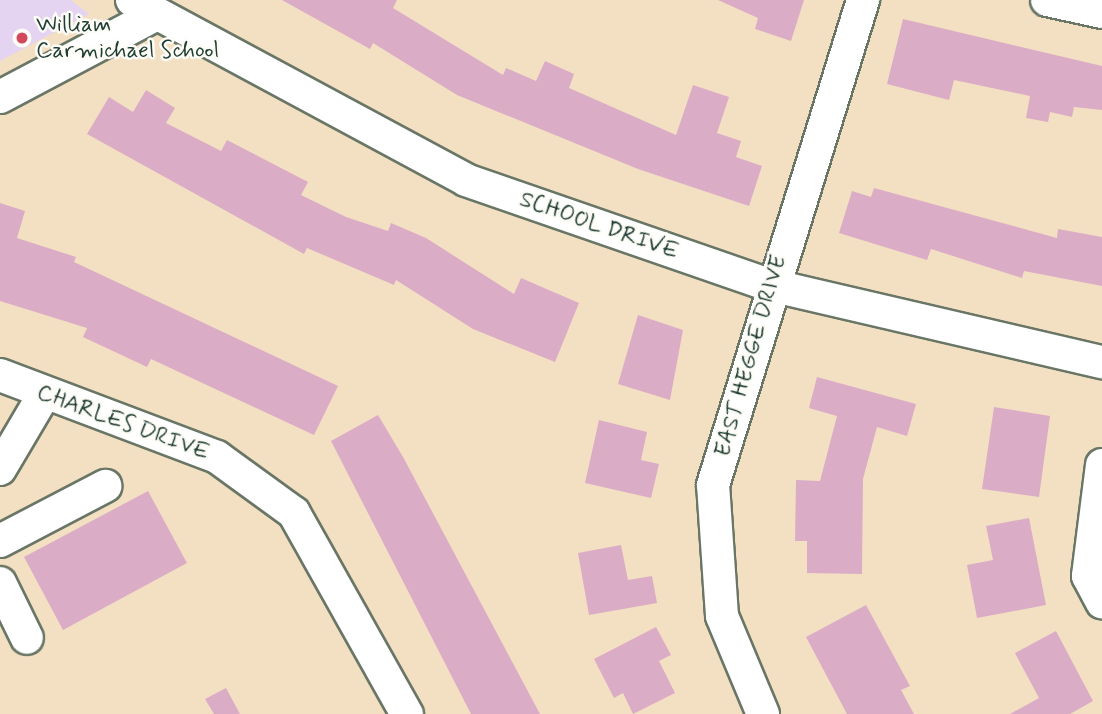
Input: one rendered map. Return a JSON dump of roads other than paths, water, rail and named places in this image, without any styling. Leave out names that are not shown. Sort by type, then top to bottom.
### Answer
[{"type":"street","name":"EAST HEGGE DRIVE","points":[[763,714],[722,616],[713,485],[770,285],[863,0]]},
{"type":"street","points":[[1047,0],[1102,12]]},
{"type":"street","name":"SCHOOL DRIVE","points":[[142,8],[466,180],[770,285],[1102,362]]},
{"type":"street","points":[[0,97],[142,8]]},
{"type":"street","name":"CHARLES DRIVE","points":[[0,375],[43,396],[217,457],[294,513],[407,714]]},
{"type":"street","points":[[0,469],[43,396]]},
{"type":"street","points":[[1102,465],[1088,576],[1102,602]]},
{"type":"street","points":[[0,541],[105,486]]},
{"type":"street","points":[[0,583],[27,638]]},
{"type":"place","name":"William Carmichael School","points":[[22,38]]}]
